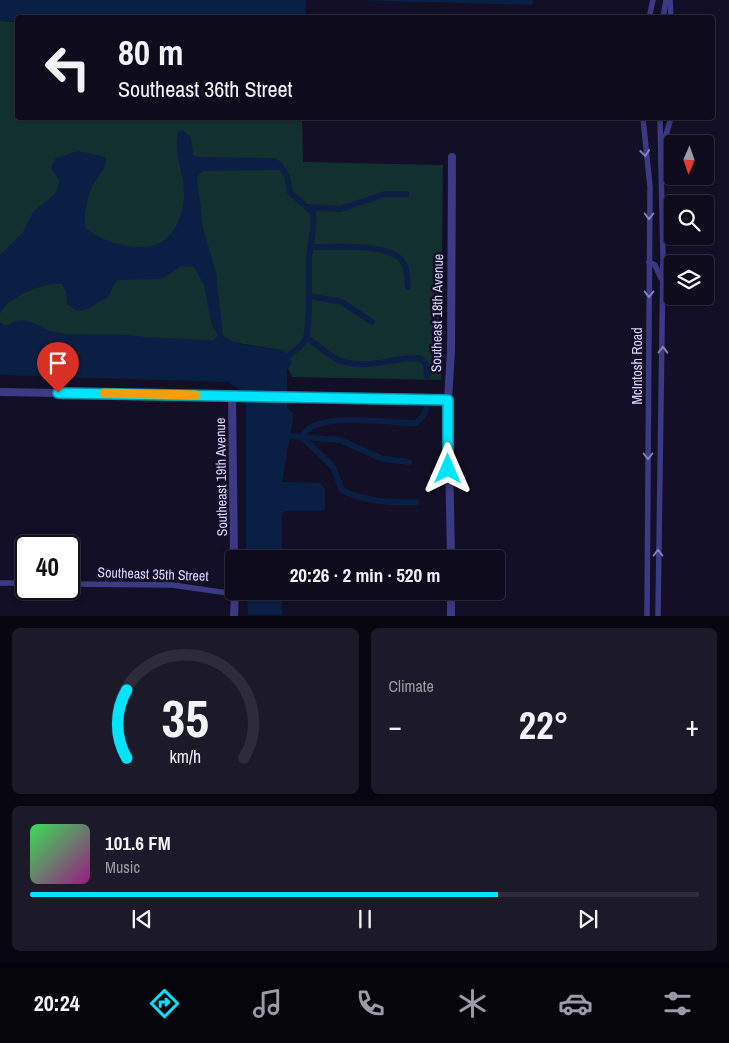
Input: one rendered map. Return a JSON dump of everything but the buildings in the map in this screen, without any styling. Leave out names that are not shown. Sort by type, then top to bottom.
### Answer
[{"type":"street","points":[[650,15],[653,0]]},
{"type":"street","points":[[664,15],[668,0]]},
{"type":"street","points":[[668,0],[670,15]]},
{"type":"street","name":"McIntosh Road","points":[[642,120],[650,188],[647,616]]},
{"type":"street","name":"McIntosh Road","points":[[658,616],[663,282],[660,120]]},
{"type":"street","name":"McIntosh Road","points":[[661,149],[670,120]]},
{"type":"street","name":"Southeast 18th Avenue","points":[[451,550],[448,400],[451,350],[452,157]]},
{"type":"street","points":[[649,262],[655,264],[663,282]]},
{"type":"street","points":[[0,392],[448,400]]},
{"type":"street","name":"Southeast 19th Avenue","points":[[234,550],[236,395]]},
{"type":"street","points":[[0,583],[15,583]]},
{"type":"street","name":"Southeast 35th Street","points":[[80,584],[172,585],[225,591]]},
{"type":"street","points":[[234,600],[234,616]]},
{"type":"street","points":[[451,600],[451,616]]},
{"type":"street","points":[[229,616],[234,606]]},
{"type":"green space","points":[[0,21],[15,22],[15,120],[302,120],[303,162],[443,165],[441,380],[292,377],[280,350],[238,343],[0,337]]},
{"type":"water","points":[[0,0],[306,0],[306,15],[15,15],[15,21],[0,21]]},
{"type":"water","points":[[355,0],[533,0],[532,5]]},
{"type":"water","points":[[183,130],[191,137],[193,155],[196,157],[275,158],[284,164],[283,170],[203,171],[197,177],[203,228],[216,273],[223,335],[235,342],[284,351],[292,362],[287,371],[287,407],[293,413],[293,419],[282,482],[320,483],[325,489],[325,509],[320,511],[285,511],[282,514],[282,550],[246,550],[246,406],[239,389],[228,382],[0,375],[0,322],[6,326],[20,320],[27,321],[51,331],[67,334],[213,340],[218,336],[211,323],[204,285],[194,267],[181,266],[162,279],[117,280],[108,297],[87,309],[77,311],[67,304],[66,292],[62,284],[46,285],[27,292],[10,302],[0,314],[0,255],[23,232],[33,212],[55,194],[60,181],[51,168],[55,159],[77,151],[106,157],[105,166],[93,185],[88,198],[85,228],[99,237],[114,243],[138,247],[156,245],[165,240],[178,223],[184,202],[184,191],[177,150],[178,132]]},
{"type":"water","points":[[247,600],[282,600],[282,615],[248,615]]},
{"type":"waterway","points":[[283,170],[287,176],[290,192],[313,213],[313,231],[309,260],[308,329],[302,345],[288,356]]},
{"type":"waterway","points":[[308,207],[340,209],[385,194],[406,194]]},
{"type":"waterway","points":[[311,247],[362,247],[388,252],[398,257],[404,264],[408,287]]},
{"type":"waterway","points":[[310,296],[342,302],[372,322]]},
{"type":"waterway","points":[[306,338],[332,357],[352,363],[371,364],[419,358],[426,364],[427,376]]},
{"type":"waterway","points":[[416,502],[378,501],[359,497],[342,490],[333,467],[302,437],[309,428],[322,423],[337,421],[416,423],[423,416],[426,409]]},
{"type":"waterway","points":[[288,436],[340,440],[383,459],[409,462]]},
{"type":"slow traffic","points":[[104,393],[196,395]]},
{"type":"route","points":[[58,393],[448,400],[448,469]]}]
